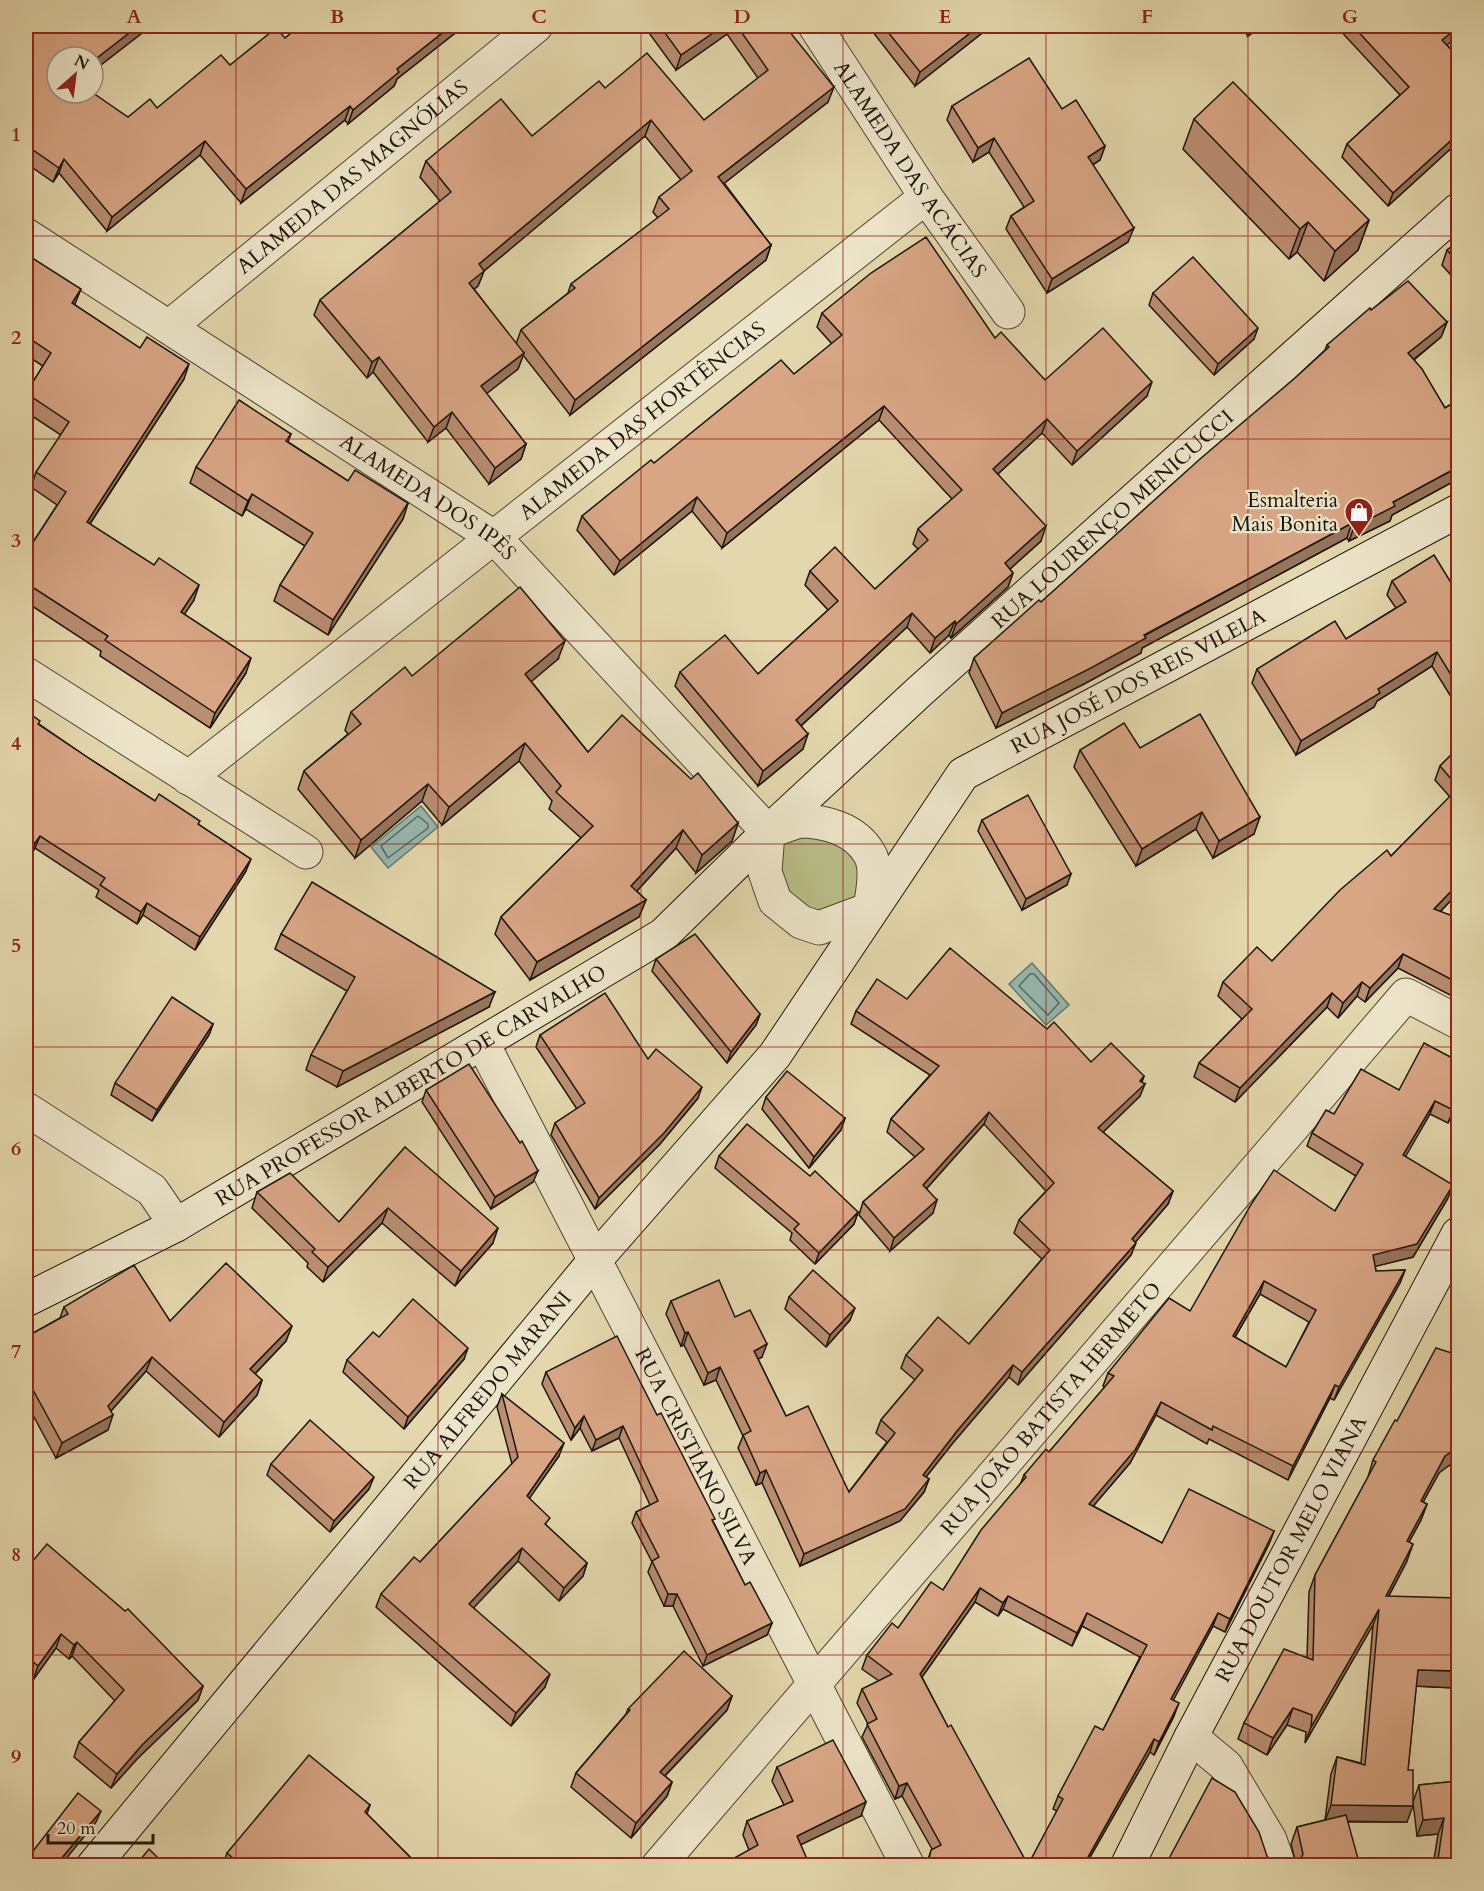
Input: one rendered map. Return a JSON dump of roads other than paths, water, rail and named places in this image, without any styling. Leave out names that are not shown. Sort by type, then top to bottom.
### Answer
[{"type":"street","name":"ALAMEDA DAS MAGNÓLIAS","points":[[169,327],[536,26]]},
{"type":"street","name":"ALAMEDA DAS ACÁCIAS","points":[[815,26],[926,197],[1008,312]]},
{"type":"street","name":"ALAMEDA DAS HORTÊNCIAS","points":[[188,778],[926,197]]},
{"type":"street","name":"RUA LOURENÇO MENICUCCI","points":[[768,832],[921,691],[1458,210]]},
{"type":"street","name":"ALAMEDA DOS IPÊS","points":[[26,235],[495,538],[768,832]]},
{"type":"street","name":"RUA JOSÉ DOS REIS VILELA","points":[[870,909],[963,774],[1458,512]]},
{"type":"street","points":[[26,674],[306,852]]},
{"type":"street","points":[[799,821],[821,821],[847,832],[870,853],[874,875],[870,909],[819,928],[801,922],[775,901],[765,872],[768,832],[799,821]]},
{"type":"street","name":"RUA PROFESSOR ALBERTO DE CARVALHO","points":[[26,1300],[176,1225],[663,935],[768,832]]},
{"type":"street","name":"RUA ALFREDO MARANI","points":[[93,1866],[596,1259],[775,1055],[870,909]]},
{"type":"street","name":"RUA JOÃO BATISTA HERMETO","points":[[658,1866],[1406,995],[1458,1022]]},
{"type":"street","name":"RUA CRISTIANO SILVA","points":[[483,1044],[908,1866]]},
{"type":"street","points":[[26,1109],[152,1190],[176,1225]]},
{"type":"street","name":"RUA DOUTOR MELO VIANA","points":[[1127,1866],[1191,1737],[1458,1234]]},
{"type":"street","points":[[1191,1737],[1226,1766],[1270,1840],[1279,1866]]},
{"type":"water","points":[[421,806],[438,827],[388,868],[371,847]]},
{"type":"water","points":[[1032,963],[1069,1005],[1046,1025],[1009,984]]},
{"type":"place","name":"Esmalteria Mais Bonita","points":[[1359,538]]}]
